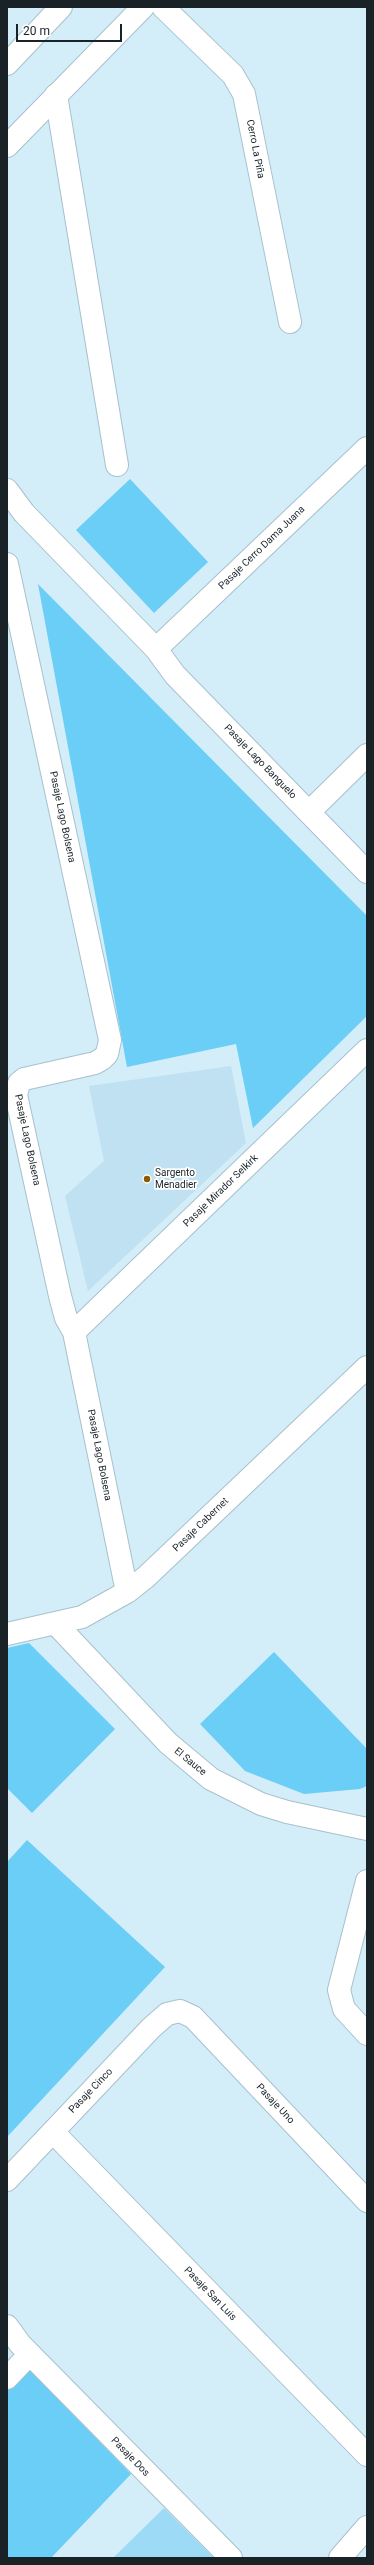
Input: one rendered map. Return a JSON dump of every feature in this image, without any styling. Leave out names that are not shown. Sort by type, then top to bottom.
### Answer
[{"type":"street","points":[[7,146],[143,7]]},
{"type":"street","name":"Cerro La Piña","points":[[162,7],[233,75],[244,94],[290,322]]},
{"type":"street","points":[[7,64],[57,8]]},
{"type":"street","points":[[56,95],[117,465]]},
{"type":"street","name":"Pasaje Cerro Dama Juana","points":[[156,649],[367,448]]},
{"type":"street","points":[[7,490],[24,513],[156,649]]},
{"type":"street","name":"Pasaje Lago Bolsena","points":[[7,564],[110,1040],[107,1054],[95,1063],[24,1079],[16,1089],[16,1095],[60,1296],[66,1318],[74,1332],[127,1592]]},
{"type":"street","name":"Pasaje Lago Banguelo","points":[[156,649],[175,675],[367,872]]},
{"type":"street","points":[[309,812],[367,755]]},
{"type":"street","name":"Pasaje Mirador Selkirk","points":[[74,1332],[367,1050]]},
{"type":"street","name":"Pasaje Cabernet","points":[[7,1634],[56,1624],[88,1614],[127,1592],[151,1573],[367,1367]]},
{"type":"street","name":"El Sauce","points":[[56,1624],[168,1743],[189,1762],[212,1779],[236,1793],[268,1806],[367,1830]]},
{"type":"street","points":[[367,1881],[339,1990],[344,2009],[367,2034]]},
{"type":"street","name":"Pasaje Cinco","points":[[7,2180],[151,2028],[167,2014],[180,2010]]},
{"type":"street","name":"Pasaje Uno","points":[[180,2010],[193,2017],[367,2201]]},
{"type":"street","name":"Pasaje San Luis","points":[[52,2132],[367,2455]]},
{"type":"street","points":[[7,2326],[30,2354],[7,2378]]},
{"type":"street","name":"Pasaje Dos","points":[[30,2354],[231,2558]]},
{"type":"street","points":[[340,2558],[367,2526]]},
{"type":"shaded area","points":[[130,479],[208,562],[154,613],[76,530]]},
{"type":"shaded area","points":[[38,584],[367,916],[367,1016],[253,1128],[236,1044],[127,1067]]},
{"type":"shaded area","name":"Sargento Menadier","points":[[231,1066],[246,1143],[88,1291],[65,1196],[104,1161],[89,1086]]},
{"type":"shaded area","points":[[29,1643],[115,1729],[32,1813],[7,1788],[7,1648]]},
{"type":"shaded area","points":[[274,1652],[367,1749],[367,1786],[360,1789],[304,1794],[245,1771],[200,1724]]},
{"type":"shaded area","points":[[27,1840],[165,1967],[7,2137],[7,1862]]},
{"type":"shaded area","points":[[27,2367],[131,2474],[51,2558],[7,2558],[7,2388]]},
{"type":"building","points":[[164,2508],[214,2558],[113,2558]]},
{"type":"place","name":"Sargento Menadier","points":[[147,1179]]}]
